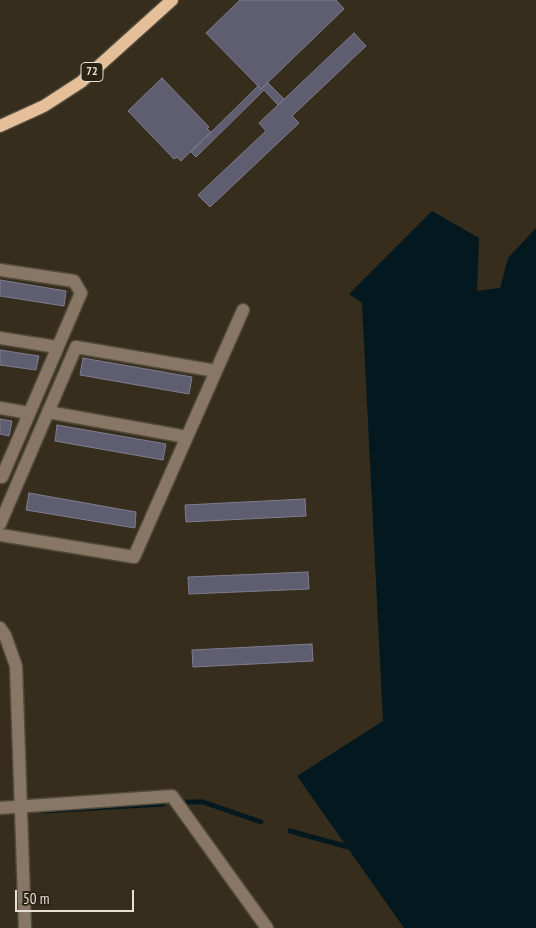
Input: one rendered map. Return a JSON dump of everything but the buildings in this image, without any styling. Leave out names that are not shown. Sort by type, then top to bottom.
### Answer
[{"type":"main road","name":"72","points":[[0,126],[44,106],[81,82],[172,0]]},
{"type":"street","points":[[0,270],[74,281],[81,293],[2,477],[0,476]]},
{"type":"street","points":[[0,535],[134,557],[243,310]]},
{"type":"street","points":[[0,338],[57,347]]},
{"type":"street","points":[[0,524],[76,347],[216,371]]},
{"type":"street","points":[[0,408],[29,413]]},
{"type":"street","points":[[48,412],[187,437]]},
{"type":"street","points":[[0,628],[5,635],[16,666],[25,928]]},
{"type":"street","points":[[0,808],[172,796],[267,928]]},
{"type":"water","points":[[432,211],[479,238],[477,291],[500,288],[508,258],[536,228],[536,928],[404,928],[297,776],[383,721],[362,303],[349,294]]},
{"type":"waterway","points":[[187,802],[203,802],[261,822]]},
{"type":"waterway","points":[[42,811],[163,804]]},
{"type":"waterway","points":[[290,831],[352,848]]}]
